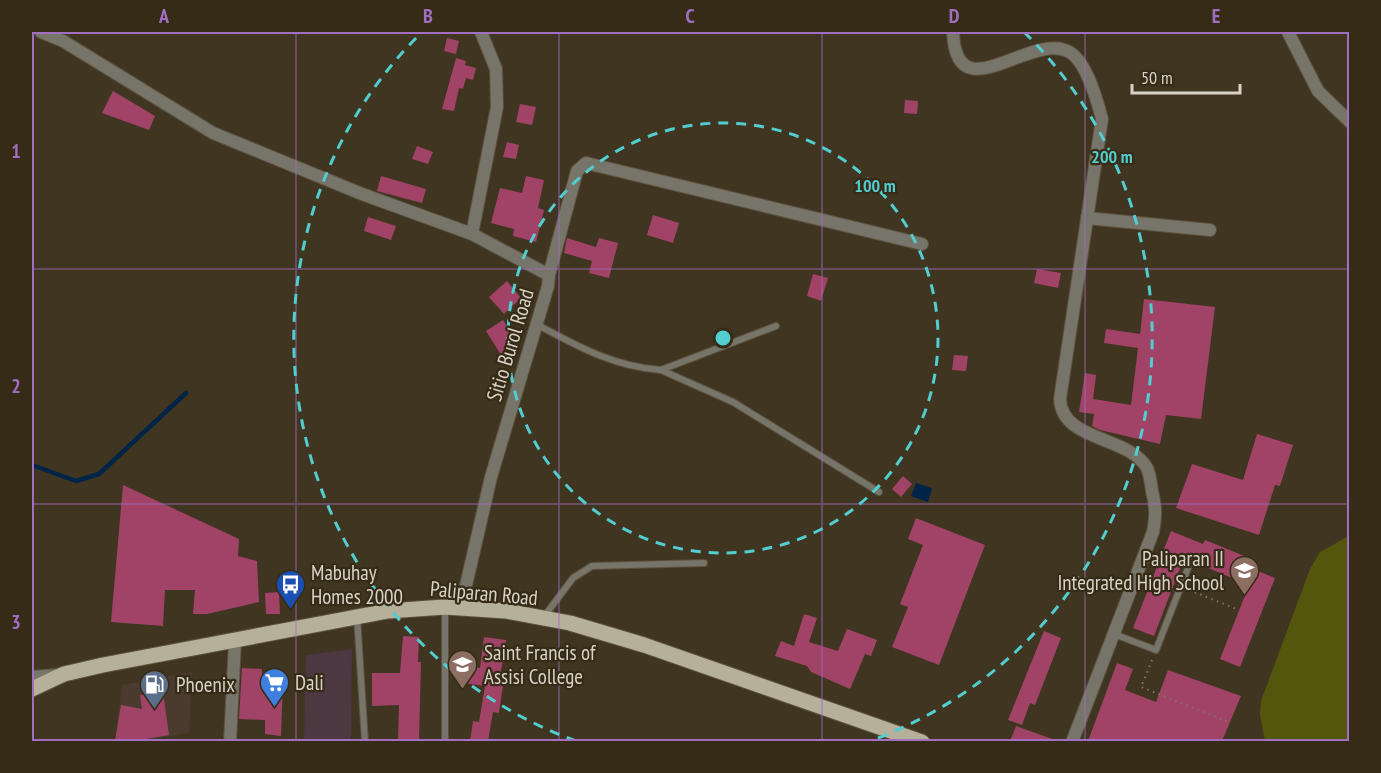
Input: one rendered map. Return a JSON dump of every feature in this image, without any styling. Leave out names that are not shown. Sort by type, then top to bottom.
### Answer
[{"type":"main road","name":"Paliparan Road","points":[[32,689],[64,674],[357,616],[445,607],[506,611],[570,623],[644,645],[922,741]]},
{"type":"street","name":"Sitio Burol Road","points":[[40,32],[65,37],[213,133],[256,153],[472,234],[549,275],[550,280],[490,477],[461,608]]},
{"type":"street","points":[[472,234],[497,107],[496,69],[481,32]]},
{"type":"street","points":[[953,32],[956,51],[963,64],[970,69],[982,70],[1029,52],[1055,48],[1069,51],[1076,58],[1094,90],[1102,119],[1060,399],[1061,412],[1071,423],[1135,456],[1147,469],[1157,510],[1153,532],[1072,741]]},
{"type":"street","points":[[1288,32],[1318,91],[1350,122]]},
{"type":"street","points":[[549,275],[577,171],[586,163],[922,244]]},
{"type":"street","points":[[1087,218],[1210,230]]},
{"type":"street","points":[[230,741],[235,641]]},
{"type":"street","points":[[32,677],[64,674]]},
{"type":"lane","points":[[536,324],[591,354],[642,369],[661,370],[732,402],[879,492]]},
{"type":"lane","points":[[661,370],[776,326]]},
{"type":"lane","points":[[542,618],[573,578],[592,566],[704,563]]},
{"type":"lane","points":[[1114,634],[1156,650],[1188,568]]},
{"type":"lane","points":[[444,740],[445,607]]},
{"type":"lane","points":[[357,616],[365,741]]},
{"type":"path","points":[[1181,586],[1239,610]]},
{"type":"path","points":[[1156,650],[1141,687],[1231,723]]},
{"type":"shaded area","points":[[1349,536],[1349,741],[1265,741],[1260,715],[1261,701],[1310,569],[1320,552]]},
{"type":"shaded area","points":[[352,649],[351,741],[304,741],[306,655]]},
{"type":"shaded area","name":"Phoenix","points":[[192,672],[189,733],[144,741],[115,742],[122,685]]},
{"type":"water","points":[[916,483],[932,488],[928,502],[911,496]]},
{"type":"building","points":[[447,38],[459,41],[456,54],[444,51]]},
{"type":"building","points":[[456,58],[466,61],[465,65],[476,68],[473,80],[466,78],[463,89],[459,88],[454,111],[442,109]]},
{"type":"building","points":[[113,91],[155,116],[149,130],[102,113]]},
{"type":"building","points":[[905,100],[918,101],[917,114],[904,113]]},
{"type":"building","points":[[520,104],[536,107],[532,125],[516,122]]},
{"type":"building","points":[[507,142],[519,145],[516,159],[503,157]]},
{"type":"building","points":[[417,146],[433,152],[428,164],[412,159]]},
{"type":"building","points":[[381,176],[426,189],[422,203],[377,191]]},
{"type":"building","points":[[526,176],[544,180],[538,208],[544,210],[536,242],[513,236],[514,229],[491,223],[500,188],[522,193]]},
{"type":"building","points":[[653,215],[679,223],[673,243],[647,235]]},
{"type":"building","points":[[368,217],[396,226],[391,240],[364,231]]},
{"type":"building","points":[[567,238],[596,247],[599,238],[618,243],[609,278],[589,273],[592,261],[564,253]]},
{"type":"building","points":[[1037,269],[1061,273],[1058,288],[1034,283]]},
{"type":"building","points":[[813,274],[828,278],[821,301],[807,296]]},
{"type":"building","points":[[507,281],[521,298],[504,314],[489,297]]},
{"type":"building","points":[[1144,299],[1215,307],[1201,419],[1166,415],[1160,444],[1100,430],[1092,426],[1094,414],[1079,412],[1085,373],[1096,375],[1093,399],[1131,405],[1138,348],[1104,343],[1106,329],[1140,334]]},
{"type":"building","points":[[503,320],[518,344],[501,355],[486,331]]},
{"type":"building","points":[[954,355],[968,356],[966,371],[952,370]]},
{"type":"building","points":[[1257,434],[1293,445],[1280,486],[1275,485],[1259,535],[1176,508],[1192,464],[1243,480]]},
{"type":"building","points":[[903,476],[912,484],[901,497],[892,489]]},
{"type":"building","points":[[123,485],[239,539],[238,556],[257,561],[259,602],[207,614],[193,614],[195,590],[165,590],[163,626],[111,622]]},
{"type":"building","points":[[916,518],[985,545],[939,665],[892,647],[908,607],[900,604],[923,545],[908,539]]},
{"type":"building","points":[[1171,531],[1203,544],[1205,540],[1247,557],[1243,565],[1275,578],[1240,667],[1220,659],[1249,585],[1184,558],[1154,636],[1133,628]]},
{"type":"building","points":[[279,592],[280,614],[266,614],[265,593]]},
{"type":"building","points":[[804,614],[817,618],[809,642],[838,651],[847,629],[877,640],[871,656],[865,654],[850,689],[811,672],[807,666],[775,656],[781,641],[794,646]]},
{"type":"building","points":[[1044,631],[1061,638],[1035,705],[1030,703],[1022,725],[1008,720]]},
{"type":"building","points":[[403,636],[419,637],[418,662],[421,662],[419,741],[398,741],[399,705],[372,706],[372,673],[400,673]]},
{"type":"building","points":[[484,637],[506,640],[501,671],[505,672],[499,713],[493,712],[488,741],[470,741],[473,721],[479,722],[485,686],[463,683],[465,666],[480,668]]},
{"type":"building","points":[[1117,663],[1133,669],[1125,690],[1156,702],[1168,670],[1241,696],[1222,741],[1088,741]]},
{"type":"building","points":[[242,668],[262,669],[262,679],[283,680],[281,736],[265,734],[265,720],[239,719]]},
{"type":"building","points":[[163,692],[169,735],[134,741],[115,741],[121,705],[142,709],[140,695]]},
{"type":"building","points":[[1016,726],[1055,740],[1055,741],[1010,741]]},
{"type":"waterway","points":[[32,465],[76,481],[99,474],[186,393]]},
{"type":"place","name":"Paliparan II Integrated High School","points":[[1245,596]]},
{"type":"place","name":"Mabuhay Homes 2000","points":[[290,610]]},
{"type":"place","name":"Saint Francis of Assisi College","points":[[463,690]]},
{"type":"place","name":"Dali","points":[[274,708]]},
{"type":"place","name":"Phoenix","points":[[155,710]]}]
